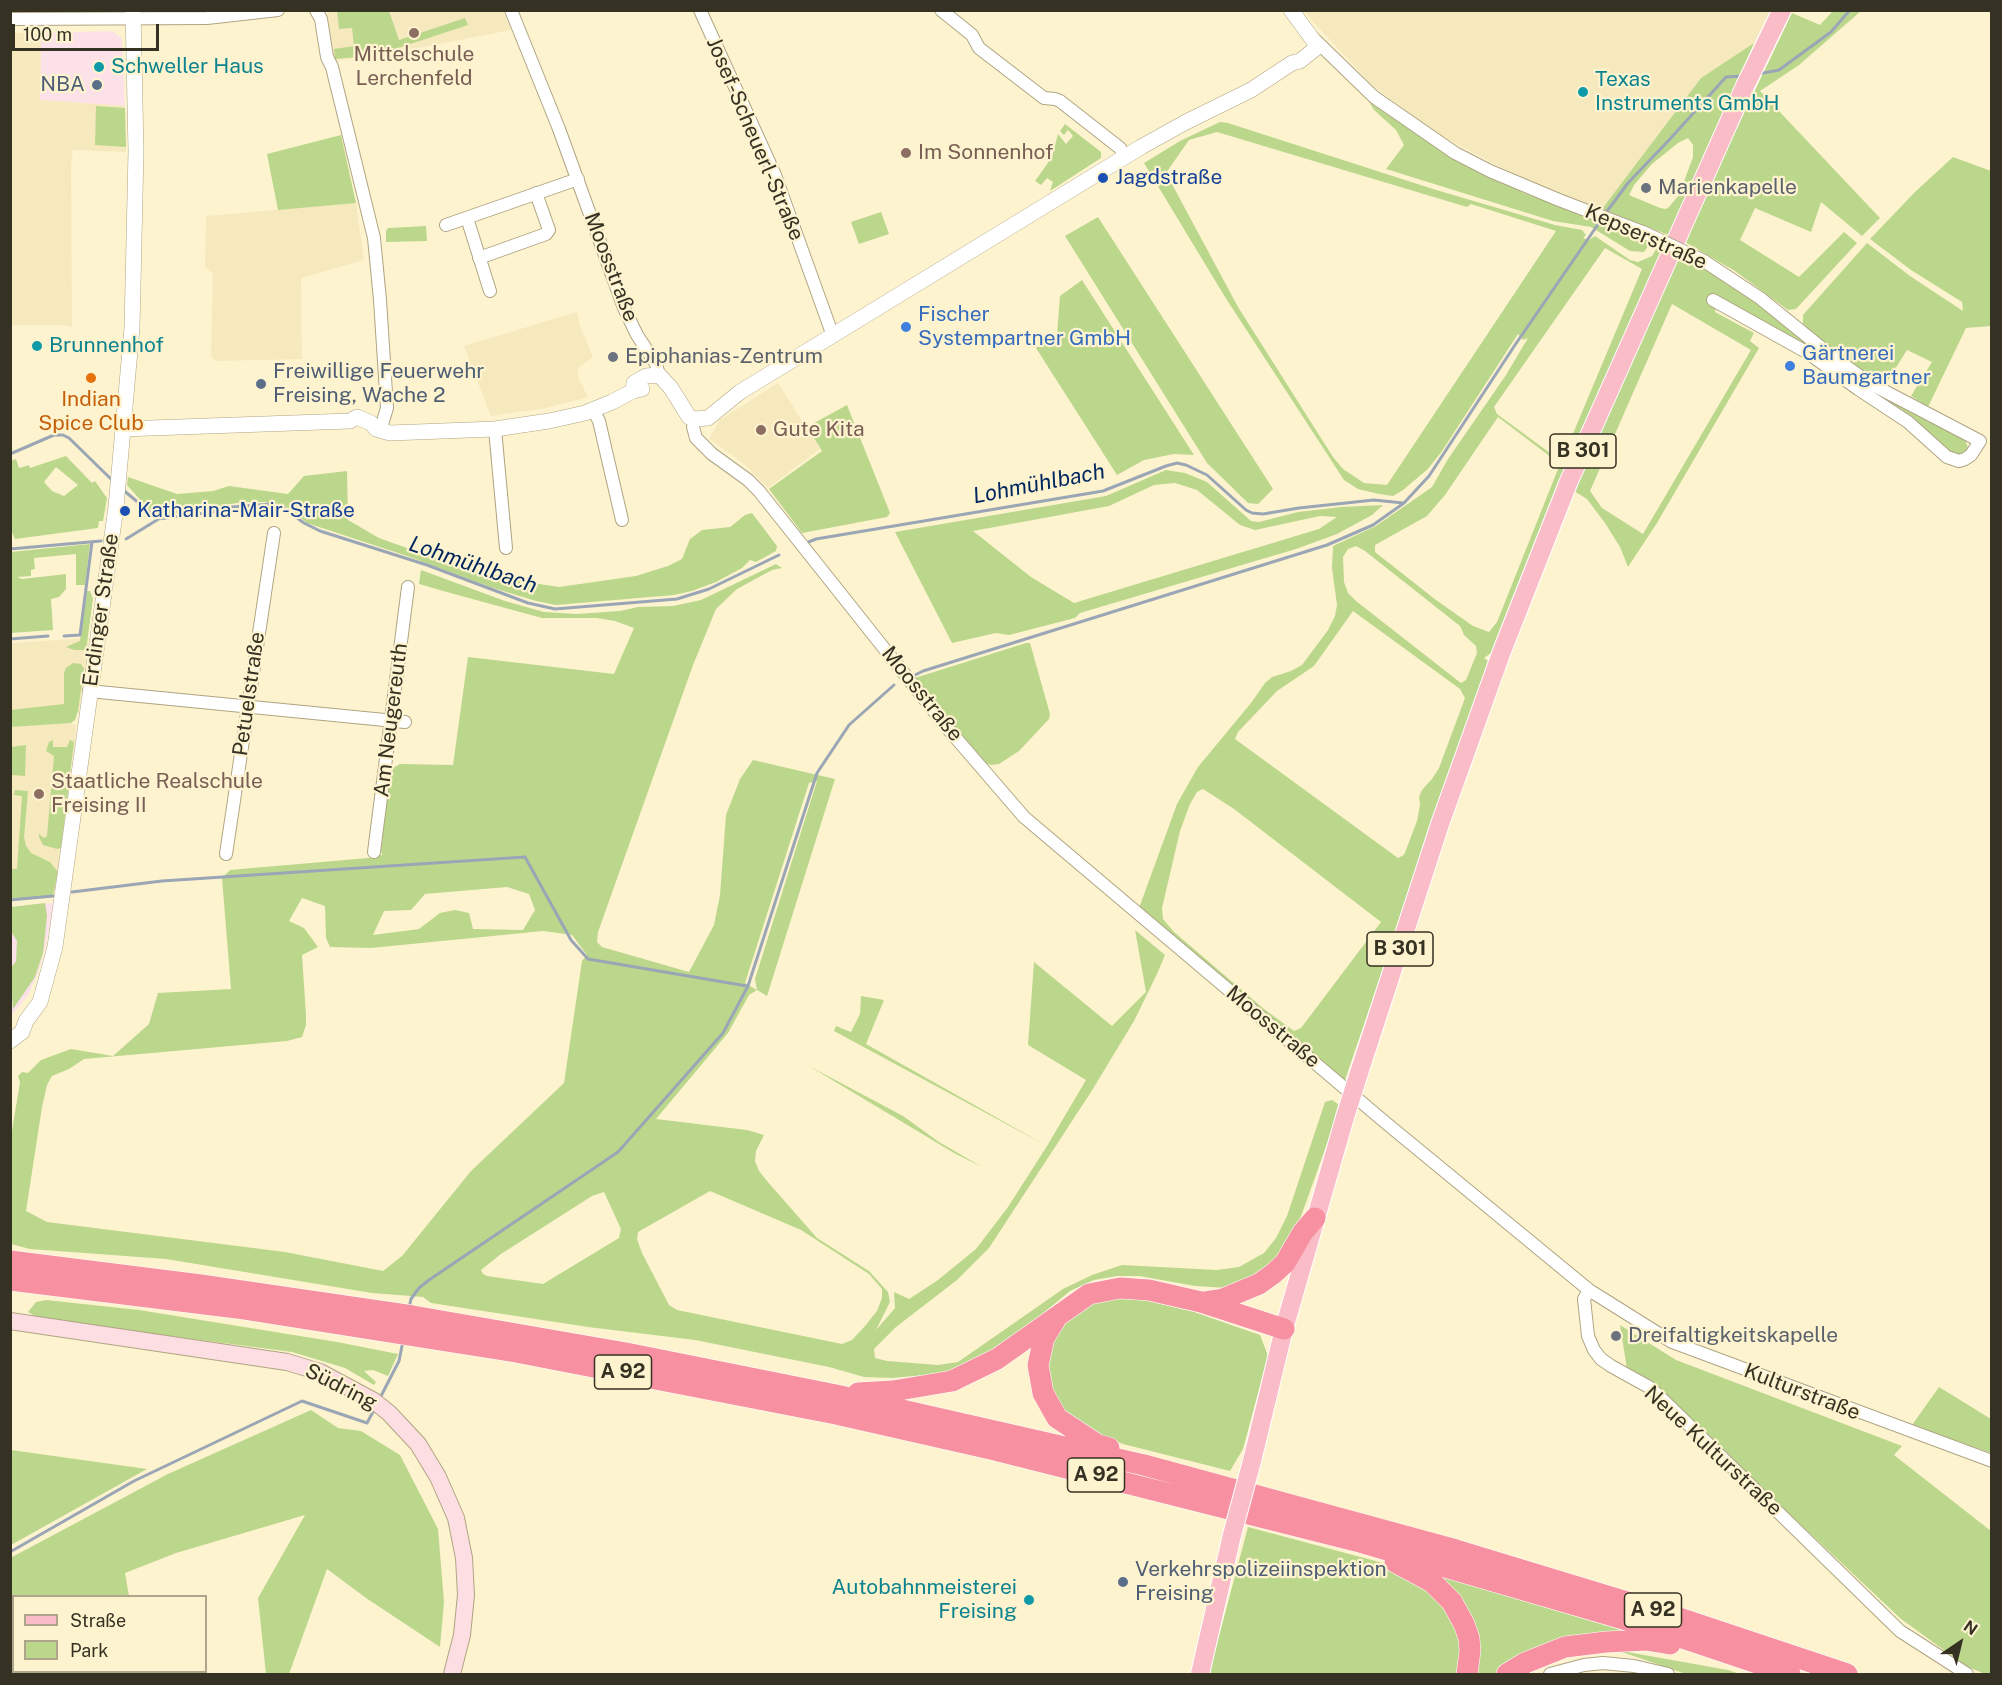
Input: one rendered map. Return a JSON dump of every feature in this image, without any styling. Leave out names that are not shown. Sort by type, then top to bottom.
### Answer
[{"type":"highway","points":[[1201,1302],[1223,1299],[1259,1284],[1273,1274],[1285,1263],[1315,1218]]},
{"type":"highway","name":"A 92","points":[[10,1261],[201,1285],[405,1325],[580,1364],[836,1414],[995,1450],[1356,1540],[1551,1597],[1790,1674]]},
{"type":"highway","name":"A 92","points":[[10,1280],[626,1353],[836,1395],[1144,1465],[1456,1550],[1670,1615],[1847,1674]]},
{"type":"highway","points":[[836,1395],[893,1391],[952,1381],[997,1359],[1089,1294],[1120,1288],[1149,1290],[1201,1302],[1284,1329]]},
{"type":"highway","points":[[1061,1312],[1044,1338],[1038,1365],[1043,1393],[1057,1418],[1098,1445],[1130,1454],[1144,1465]]},
{"type":"highway","points":[[1356,1540],[1374,1554],[1420,1574],[1443,1591],[1452,1602],[1469,1638],[1467,1674]]},
{"type":"highway","points":[[1507,1674],[1525,1663],[1565,1647],[1606,1642],[1646,1640],[1680,1646],[1724,1660],[1743,1659]]},
{"type":"main road","name":"B 301","points":[[1200,1674],[1232,1535],[1284,1329],[1315,1218],[1359,1073],[1440,824],[1511,630],[1569,481],[1745,86],[1782,10]]},
{"type":"main road","name":"Südring","points":[[10,1321],[288,1362],[320,1372],[375,1401],[418,1444],[448,1496],[462,1539],[466,1594],[462,1635],[452,1674]]},
{"type":"street","points":[[10,19],[134,15],[207,18],[278,10]]},
{"type":"street","points":[[316,10],[321,19],[327,57],[374,238],[381,300],[387,408],[378,430]]},
{"type":"street","name":"Moosstraße","points":[[512,10],[578,179],[624,308],[637,335],[656,364],[657,375],[671,387],[687,416],[698,419],[694,434],[702,445],[748,480],[904,671],[949,730],[1024,817],[1386,1123],[1589,1290]]},
{"type":"street","name":"Josef-Scheuerl-Straße","points":[[700,10],[775,175],[833,336]]},
{"type":"street","points":[[941,10],[972,35],[979,48],[1044,98],[1060,101],[1120,148],[1125,157]]},
{"type":"street","points":[[698,419],[708,418],[728,399],[1125,157],[1186,122],[1251,90],[1292,63],[1295,55],[1310,35],[1291,10]]},
{"type":"street","name":"Erdinger Straße","points":[[10,1041],[22,1032],[26,1021],[42,997],[55,946],[118,488],[132,328],[136,151],[134,15]]},
{"type":"street","name":"Kepserstraße","points":[[1310,35],[1374,97],[1448,148],[1490,171],[1643,232],[1704,261],[1760,298],[1834,358],[1871,384],[1980,441],[1971,455],[1965,459],[1959,461],[1947,458],[1908,423],[1808,353],[1713,300]]},
{"type":"street","points":[[446,225],[578,179]]},
{"type":"street","points":[[479,258],[546,234],[549,230],[536,194]]},
{"type":"street","points":[[467,218],[490,291]]},
{"type":"street","points":[[122,429],[350,421],[357,417],[371,423],[378,430],[402,434],[495,429],[562,419],[593,410],[633,391],[634,383],[646,376],[657,375]]},
{"type":"street","points":[[593,410],[599,421],[622,520]]},
{"type":"street","points":[[495,429],[506,548]]},
{"type":"street","name":"Petuelstraße","points":[[226,854],[274,533]]},
{"type":"street","name":"Am Neugereuth","points":[[374,852],[408,587]]},
{"type":"street","points":[[89,691],[405,722]]},
{"type":"street","name":"Erdinger Straße","points":[[10,1030],[26,1021]]},
{"type":"street","name":"Kulturstraße","points":[[1589,1290],[1672,1342],[1992,1461]]},
{"type":"street","name":"Neue Kulturstraße","points":[[1589,1290],[1584,1299],[1588,1336],[1601,1359],[1656,1393],[1900,1631],[1967,1674]]},
{"type":"street","points":[[1550,1674],[1584,1665],[1603,1663],[1623,1664],[1668,1674]]},
{"type":"shaded area","name":"Mittelschule Lerchenfeld","points":[[327,11],[503,11],[511,30],[382,55],[334,61]]},
{"type":"shaded area","points":[[1303,11],[1770,11],[1754,43],[1701,78],[1602,209],[1565,197],[1496,165],[1436,133],[1373,86]]},
{"type":"shaded area","points":[[113,31],[122,39],[125,106],[40,100],[41,33]]},
{"type":"shaded area","points":[[10,33],[41,33],[40,100],[125,106],[126,152],[73,150],[71,165],[72,327],[11,325]]},
{"type":"shaded area","points":[[356,203],[364,260],[301,278],[302,359],[216,361],[211,356],[213,274],[205,267],[206,216]]},
{"type":"shaded area","points":[[577,312],[580,326],[593,357],[577,369],[588,397],[546,408],[491,416],[464,346]]},
{"type":"shaded area","name":"Gute Kita","points":[[778,383],[820,449],[768,488],[743,463],[709,439],[720,420]]},
{"type":"shaded area","points":[[89,638],[79,713],[11,719],[11,643]]},
{"type":"shaded area","name":"Staatliche Realschule Freising II","points":[[71,723],[76,725],[75,739],[55,891],[11,892],[11,727]]},
{"type":"shaded area","points":[[54,903],[39,970],[28,995],[11,1016],[11,907]]},
{"type":"green space","points":[[337,11],[389,11],[399,40],[465,18],[468,25],[377,55],[335,59],[334,49],[354,46],[352,28],[339,29]]},
{"type":"green space","points":[[1833,11],[1861,11],[1799,65],[1760,91],[1880,218],[1862,236],[1821,202],[1811,232],[1755,208],[1740,240],[1799,277],[1844,232],[1857,243],[1796,309],[1788,310],[1735,271],[1683,241],[1792,13],[1820,25]]},
{"type":"green space","points":[[1754,43],[1671,236],[1602,209],[1701,78]],"holes":[[[1688,138],[1693,145],[1693,157],[1679,195],[1669,207],[1660,208],[1629,195],[1634,185],[1652,164],[1678,143]]]},
{"type":"green space","points":[[1369,102],[1460,163],[1526,194],[1591,216],[1651,242],[1644,252],[1630,251],[1591,227],[1553,221],[1386,169],[1404,145],[1396,130],[1374,110]]},
{"type":"green space","points":[[96,106],[125,108],[126,147],[95,145]]},
{"type":"green space","points":[[1220,122],[1228,123],[1433,189],[1555,225],[1582,230],[1586,235],[1583,238],[1589,240],[1595,236],[1630,260],[1638,262],[1652,256],[1658,246],[1664,249],[1499,647],[1484,658],[1488,661],[1344,1083],[1139,908],[1177,804],[1198,767],[1265,683],[1272,677],[1302,665],[1328,630],[1335,616],[1337,605],[1332,568],[1333,546],[1376,526],[1432,487],[1528,338],[1523,340],[1518,334],[1428,469],[1393,496],[1358,489],[1344,480],[1225,297],[1144,163],[1180,141]],"holes":[[[1217,132],[1467,207],[1471,204],[1556,231],[1387,485],[1364,483],[1343,469],[1333,457],[1238,307],[1166,173],[1189,140]],[[1605,248],[1642,269],[1564,455],[1554,456],[1497,414],[1494,407]],[[1498,417],[1560,464],[1497,622],[1489,632],[1473,626],[1375,552],[1375,545],[1427,516],[1445,495]],[[1356,546],[1365,551],[1460,626],[1464,635],[1476,646],[1477,653],[1466,680],[1461,683],[1348,593],[1344,582],[1343,557],[1348,549]],[[1353,611],[1460,689],[1465,698],[1439,768],[1419,797],[1417,821],[1404,855],[1398,858],[1235,739],[1238,732],[1277,691],[1314,666]],[[1203,789],[1234,809],[1381,922],[1301,1028],[1294,1031],[1264,1009],[1174,932],[1163,919],[1162,908],[1180,831],[1197,792]]]},
{"type":"green space","points":[[1065,124],[1101,152],[1101,158],[1050,191],[1053,182],[1047,178],[1041,185],[1035,181],[1052,157],[1058,134],[1066,144],[1073,136],[1068,130],[1064,135],[1060,131]]},
{"type":"green space","points":[[341,135],[356,203],[278,210],[267,154]]},
{"type":"green space","points":[[1953,157],[1991,171],[1991,326],[1966,328],[1928,407],[1911,396],[1932,362],[1907,350],[1884,387],[1803,330],[1803,315],[1867,243],[1910,276],[1963,311],[1962,302],[1911,270],[1870,239],[1915,192]]},
{"type":"green space","points":[[881,212],[889,234],[859,244],[851,222]]},
{"type":"green space","points":[[1098,217],[1273,489],[1258,504],[1248,503],[1207,463],[1065,236]]},
{"type":"green space","points":[[426,226],[427,241],[386,242],[388,228]]},
{"type":"green space","points":[[1677,255],[1745,293],[1803,339],[1964,437],[1968,448],[1964,454],[1954,456],[1717,297],[1715,312],[1754,333],[1750,341],[1759,348],[1657,523],[1628,567],[1620,547],[1605,523],[1587,499],[1574,491]],"holes":[[[1672,304],[1751,350],[1643,534],[1602,508],[1590,491]]]},
{"type":"green space","points":[[1082,280],[1194,455],[1174,454],[1144,460],[1117,475],[1036,348],[1057,334],[1060,296]]},
{"type":"green space","points":[[847,405],[890,513],[887,517],[802,533],[769,489],[822,451],[807,427]]},
{"type":"green space","points":[[66,456],[92,483],[95,481],[107,498],[103,521],[99,521],[98,528],[15,539],[11,530],[11,461],[16,459],[19,468],[29,465],[30,468]],"holes":[[[56,467],[78,485],[64,496],[52,491],[44,482]]]},
{"type":"green space","points":[[1166,470],[1185,473],[1207,482],[1251,521],[1259,522],[1298,512],[1383,505],[1372,515],[1337,534],[1296,549],[1080,613],[1075,618],[1009,635],[996,633],[952,643],[895,532],[1106,496]],"holes":[[[1175,483],[1197,490],[1240,525],[1255,530],[1320,516],[1337,517],[1319,529],[1074,603],[1031,577],[973,531],[1109,506],[1154,485]]]},
{"type":"green space","points":[[347,471],[348,520],[379,538],[432,557],[513,580],[559,587],[636,576],[682,559],[690,539],[702,530],[730,527],[745,515],[752,513],[777,546],[776,551],[756,562],[750,560],[742,568],[716,582],[692,591],[674,595],[556,605],[490,587],[407,556],[307,523],[290,509],[278,504],[243,502],[157,516],[127,485],[128,477],[177,494],[213,491],[229,486],[288,494],[304,476]]},
{"type":"green space","points":[[90,544],[85,585],[76,585],[76,554],[34,558],[35,569],[31,570],[31,576],[17,577],[22,579],[66,574],[66,589],[59,597],[51,599],[53,630],[11,633],[11,552]]},
{"type":"green space","points":[[776,564],[782,568],[772,570],[737,589],[716,609],[693,665],[598,932],[597,942],[602,947],[689,972],[714,925],[720,895],[726,815],[740,779],[753,760],[835,779],[767,996],[757,990],[749,995],[728,1033],[656,1119],[747,1130],[764,1135],[756,1151],[755,1161],[759,1171],[817,1238],[869,1271],[888,1292],[890,1302],[876,1330],[895,1308],[894,1292],[909,1299],[938,1280],[976,1249],[1008,1207],[1086,1080],[1028,1045],[1034,962],[1112,1026],[1146,992],[1135,930],[1165,955],[1134,1021],[1091,1092],[989,1248],[957,1280],[896,1327],[874,1349],[875,1358],[938,1365],[958,1362],[1063,1289],[1092,1275],[1122,1265],[1217,1270],[1239,1267],[1264,1253],[1276,1238],[1287,1216],[1325,1102],[1332,1100],[1338,1104],[1337,1116],[1295,1233],[1284,1252],[1255,1277],[1228,1288],[1195,1286],[1139,1276],[1117,1276],[1094,1280],[1070,1291],[1013,1338],[990,1353],[952,1370],[936,1374],[892,1378],[864,1377],[829,1367],[695,1340],[588,1327],[431,1303],[423,1297],[372,1293],[166,1259],[30,1249],[11,1244],[11,1137],[20,1082],[18,1076],[22,1072],[28,1073],[41,1060],[71,1049],[113,1056],[149,1024],[158,993],[231,989],[222,878],[230,870],[382,855],[383,818],[391,769],[400,764],[453,765],[468,657],[614,674],[634,628],[615,621],[597,618],[542,618],[419,584],[421,570],[505,601],[544,612],[577,614],[620,611],[638,607],[673,606],[701,600]],"holes":[[[817,781],[755,979],[757,990],[745,983],[809,783]],[[507,887],[529,894],[535,910],[523,930],[473,929],[469,913],[455,910],[440,913],[419,929],[373,935],[384,911],[411,910],[425,894]],[[302,898],[325,906],[326,938],[330,947],[371,948],[543,931],[572,935],[587,955],[582,961],[564,1083],[471,1171],[402,1256],[383,1271],[285,1252],[47,1222],[26,1211],[42,1107],[47,1085],[52,1076],[84,1059],[287,1041],[302,1037],[306,1025],[302,955],[318,947],[304,928],[289,921]],[[710,1191],[801,1230],[869,1274],[882,1289],[882,1298],[877,1311],[865,1326],[852,1340],[842,1344],[677,1310],[669,1305],[637,1239],[638,1232]],[[604,1192],[621,1229],[619,1238],[543,1284],[483,1274],[481,1270],[501,1254],[592,1196]]]},
{"type":"green space","points":[[87,591],[90,591],[93,599],[86,650],[74,650],[66,647],[80,641]]},
{"type":"green space","points":[[1030,643],[1050,714],[1049,719],[1019,751],[999,764],[991,765],[985,763],[961,738],[915,678]]},
{"type":"green space","points":[[73,663],[81,664],[84,669],[75,720],[71,723],[11,727],[11,710],[64,704],[64,673],[66,668]]},
{"type":"green space","points":[[53,740],[53,747],[67,747],[70,740],[74,742],[61,848],[57,849],[43,845],[39,837],[39,834],[44,838],[47,836],[54,756],[46,751],[49,742]]},
{"type":"green space","points":[[26,745],[25,776],[11,775],[11,747]]},
{"type":"green space","points":[[15,790],[28,791],[24,837],[26,846],[31,853],[50,862],[58,872],[53,895],[11,900],[11,869],[17,869],[22,796],[14,795]]},
{"type":"green space","points":[[45,903],[47,916],[43,953],[35,977],[13,1009],[10,969],[16,961],[17,941],[11,931],[11,907]]},
{"type":"green space","points":[[861,996],[884,1000],[866,1044],[1047,1146],[834,1031],[836,1026],[851,1032],[860,1014]]},
{"type":"green space","points":[[809,1066],[903,1116],[939,1142],[982,1167],[954,1153]]},
{"type":"green space","points":[[1108,1298],[1135,1298],[1194,1312],[1260,1335],[1268,1356],[1243,1449],[1230,1471],[1123,1444],[1089,1431],[1068,1417],[1056,1400],[1048,1378],[1047,1360],[1058,1327],[1085,1305]]},
{"type":"green space","points":[[46,1300],[139,1310],[398,1354],[388,1376],[373,1370],[364,1371],[376,1382],[374,1385],[345,1368],[292,1352],[40,1319],[28,1312],[36,1302]]},
{"type":"green space","points":[[1620,1325],[1676,1360],[1902,1446],[1894,1455],[1991,1531],[1991,1674],[1985,1674],[1966,1666],[1901,1619],[1643,1376],[1627,1369]]},
{"type":"green space","points":[[1939,1387],[1991,1419],[1991,1453],[1912,1425]]},
{"type":"green space","points":[[311,1410],[338,1428],[361,1431],[400,1455],[438,1529],[444,1602],[440,1647],[327,1569],[289,1674],[266,1674],[258,1598],[305,1515],[176,1553],[125,1573],[129,1595],[12,1595],[11,1648],[12,1557],[168,1474]]},
{"type":"green space","points":[[11,1450],[147,1469],[11,1545]]},
{"type":"green space","points":[[1248,1527],[1398,1567],[1423,1579],[1462,1628],[1463,1674],[1211,1674],[1210,1670]]},
{"type":"green space","points":[[1443,1577],[1631,1633],[1523,1657],[1495,1674],[1474,1674],[1441,1579]]},
{"type":"green space","points":[[1616,1650],[1728,1670],[1740,1674],[1686,1674]]},
{"type":"waterway","points":[[1758,74],[1779,70],[1831,32],[1850,10]]},
{"type":"waterway","points":[[1605,214],[1628,183],[1726,77],[1743,76]]},
{"type":"waterway","points":[[913,676],[1327,545],[1373,525],[1404,503],[1429,476],[1601,220]]},
{"type":"waterway","name":"Lohmühlbach","points":[[10,454],[54,435],[63,435],[69,438],[113,481]]},
{"type":"waterway","name":"Lohmühlbach","points":[[806,543],[816,539],[1103,491],[1177,463],[1207,475],[1252,513],[1263,514],[1374,500],[1403,503]]},
{"type":"waterway","name":"Lohmühlbach","points":[[122,489],[158,519],[213,512],[232,507],[271,504],[282,507],[320,531],[427,565],[528,603],[555,609],[677,599],[709,589],[779,555]]},
{"type":"waterway","name":"Lohmühlbach","points":[[126,539],[157,520]]},
{"type":"waterway","name":"Lohmühlbach","points":[[10,549],[101,541]]},
{"type":"waterway","name":"Lohmühlbach","points":[[64,636],[80,635],[92,542]]},
{"type":"waterway","name":"Lohmühlbach","points":[[10,639],[48,636]]},
{"type":"waterway","points":[[409,1308],[411,1299],[429,1280],[618,1152],[723,1033],[748,986],[817,773],[849,725],[894,685]]},
{"type":"waterway","points":[[72,892],[162,881],[525,857],[571,940],[588,959],[747,986]]},
{"type":"waterway","points":[[10,900],[53,896]]},
{"type":"waterway","points":[[380,1398],[399,1361],[403,1341]]},
{"type":"waterway","points":[[10,1552],[134,1481],[302,1401],[367,1423],[374,1410]]},
{"type":"place","name":"Mittelschule Lerchenfeld","points":[[414,33]]},
{"type":"place","name":"Schweller Haus","points":[[99,67]]},
{"type":"place","name":"NBA","points":[[97,85]]},
{"type":"place","name":"Texas Instruments GmbH","points":[[1583,92]]},
{"type":"place","name":"Im Sonnenhof","points":[[906,153]]},
{"type":"place","name":"Jagdstraße","points":[[1103,178]]},
{"type":"place","name":"Marienkapelle","points":[[1646,188]]},
{"type":"place","name":"Fischer Systempartner GmbH","points":[[906,327]]},
{"type":"place","name":"Brunnenhof","points":[[37,346]]},
{"type":"place","name":"Epiphanias-Zentrum","points":[[613,357]]},
{"type":"place","name":"Gärtnerei Baumgartner","points":[[1790,366]]},
{"type":"place","name":"Indian Spice Club","points":[[91,378]]},
{"type":"place","name":"Freiwillige Feuerwehr Freising, Wache 2","points":[[261,384]]},
{"type":"place","name":"Gute Kita","points":[[761,430]]},
{"type":"place","name":"Katharina-Mair-Straße","points":[[125,511]]},
{"type":"place","name":"Staatliche Realschule Freising II","points":[[39,794]]},
{"type":"place","name":"Dreifaltigkeitskapelle","points":[[1616,1336]]},
{"type":"place","name":"Verkehrspolizeiinspektion Freising","points":[[1123,1582]]},
{"type":"place","name":"Autobahnmeisterei Freising","points":[[1029,1600]]}]
